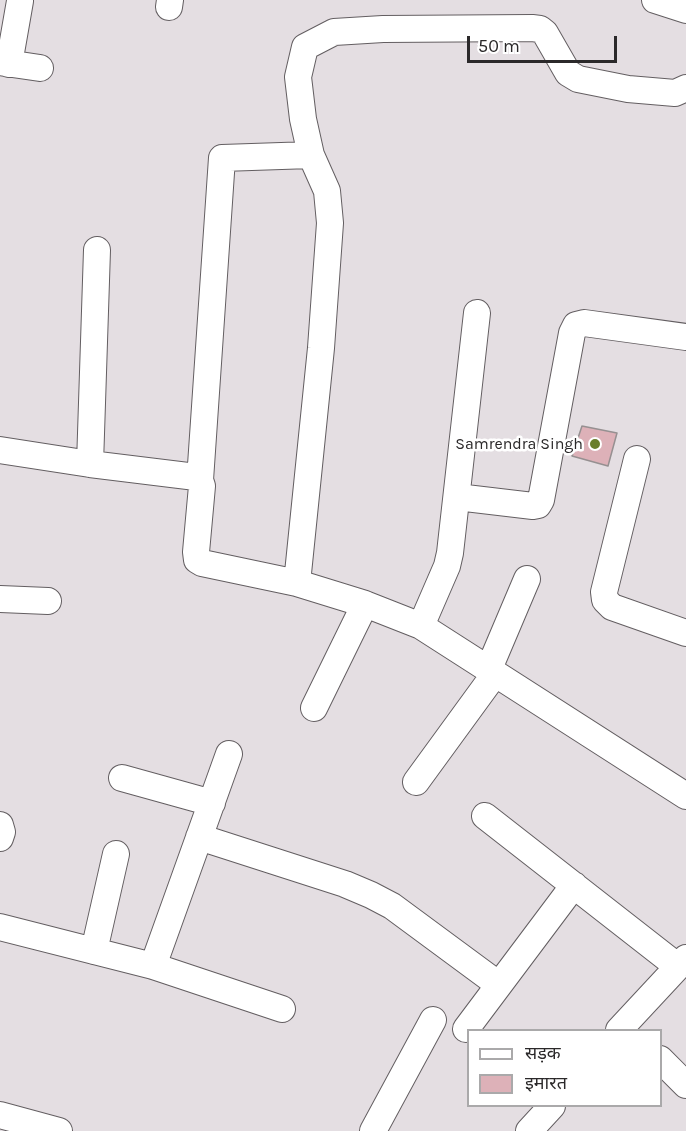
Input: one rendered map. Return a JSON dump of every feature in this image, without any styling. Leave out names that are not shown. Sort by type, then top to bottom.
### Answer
[{"type":"street","points":[[655,0],[686,10]]},
{"type":"street","points":[[20,1],[4,63],[40,68]]},
{"type":"street","points":[[297,583],[321,348],[330,223],[327,191],[310,155],[303,119],[298,77],[305,47],[334,32],[532,27],[545,33],[568,73],[578,79],[628,89],[675,93],[686,88]]},
{"type":"street","points":[[310,155],[222,158],[200,480],[202,486],[197,560],[202,564],[297,583],[365,604],[421,626],[686,796]]},
{"type":"street","points":[[90,464],[97,250]]},
{"type":"street","points":[[421,626],[447,566],[450,553],[477,313]]},
{"type":"street","points":[[457,497],[538,505],[541,500],[572,333],[576,325],[584,323],[686,337]]},
{"type":"street","points":[[0,450],[196,477],[200,480]]},
{"type":"street","points":[[637,459],[604,592],[605,600],[612,607],[686,633]]},
{"type":"street","points":[[416,782],[491,673],[528,579]]},
{"type":"street","points":[[0,599],[48,601]]},
{"type":"street","points":[[314,708],[365,604]]},
{"type":"street","points":[[153,966],[229,754]]},
{"type":"street","points":[[122,778],[212,803]]},
{"type":"street","points":[[484,816],[574,885],[682,962],[626,1028]]},
{"type":"street","points":[[0,825],[2,832],[0,838]]},
{"type":"street","points":[[199,837],[345,884],[371,895],[392,906],[499,985]]},
{"type":"street","points":[[94,951],[116,854]]},
{"type":"street","points":[[466,1029],[574,885]]},
{"type":"street","points":[[0,927],[153,966],[282,1009]]},
{"type":"street","points":[[373,1131],[433,1020]]},
{"type":"street","points":[[662,1061],[686,1085]]},
{"type":"street","points":[[529,1131],[551,1107]]},
{"type":"street","points":[[0,1115],[59,1131]]},
{"type":"building","name":"Samrendra Singh","points":[[582,426],[617,433],[608,466],[572,456]]},
{"type":"place","name":"Samrendra Singh","points":[[595,444]]}]
